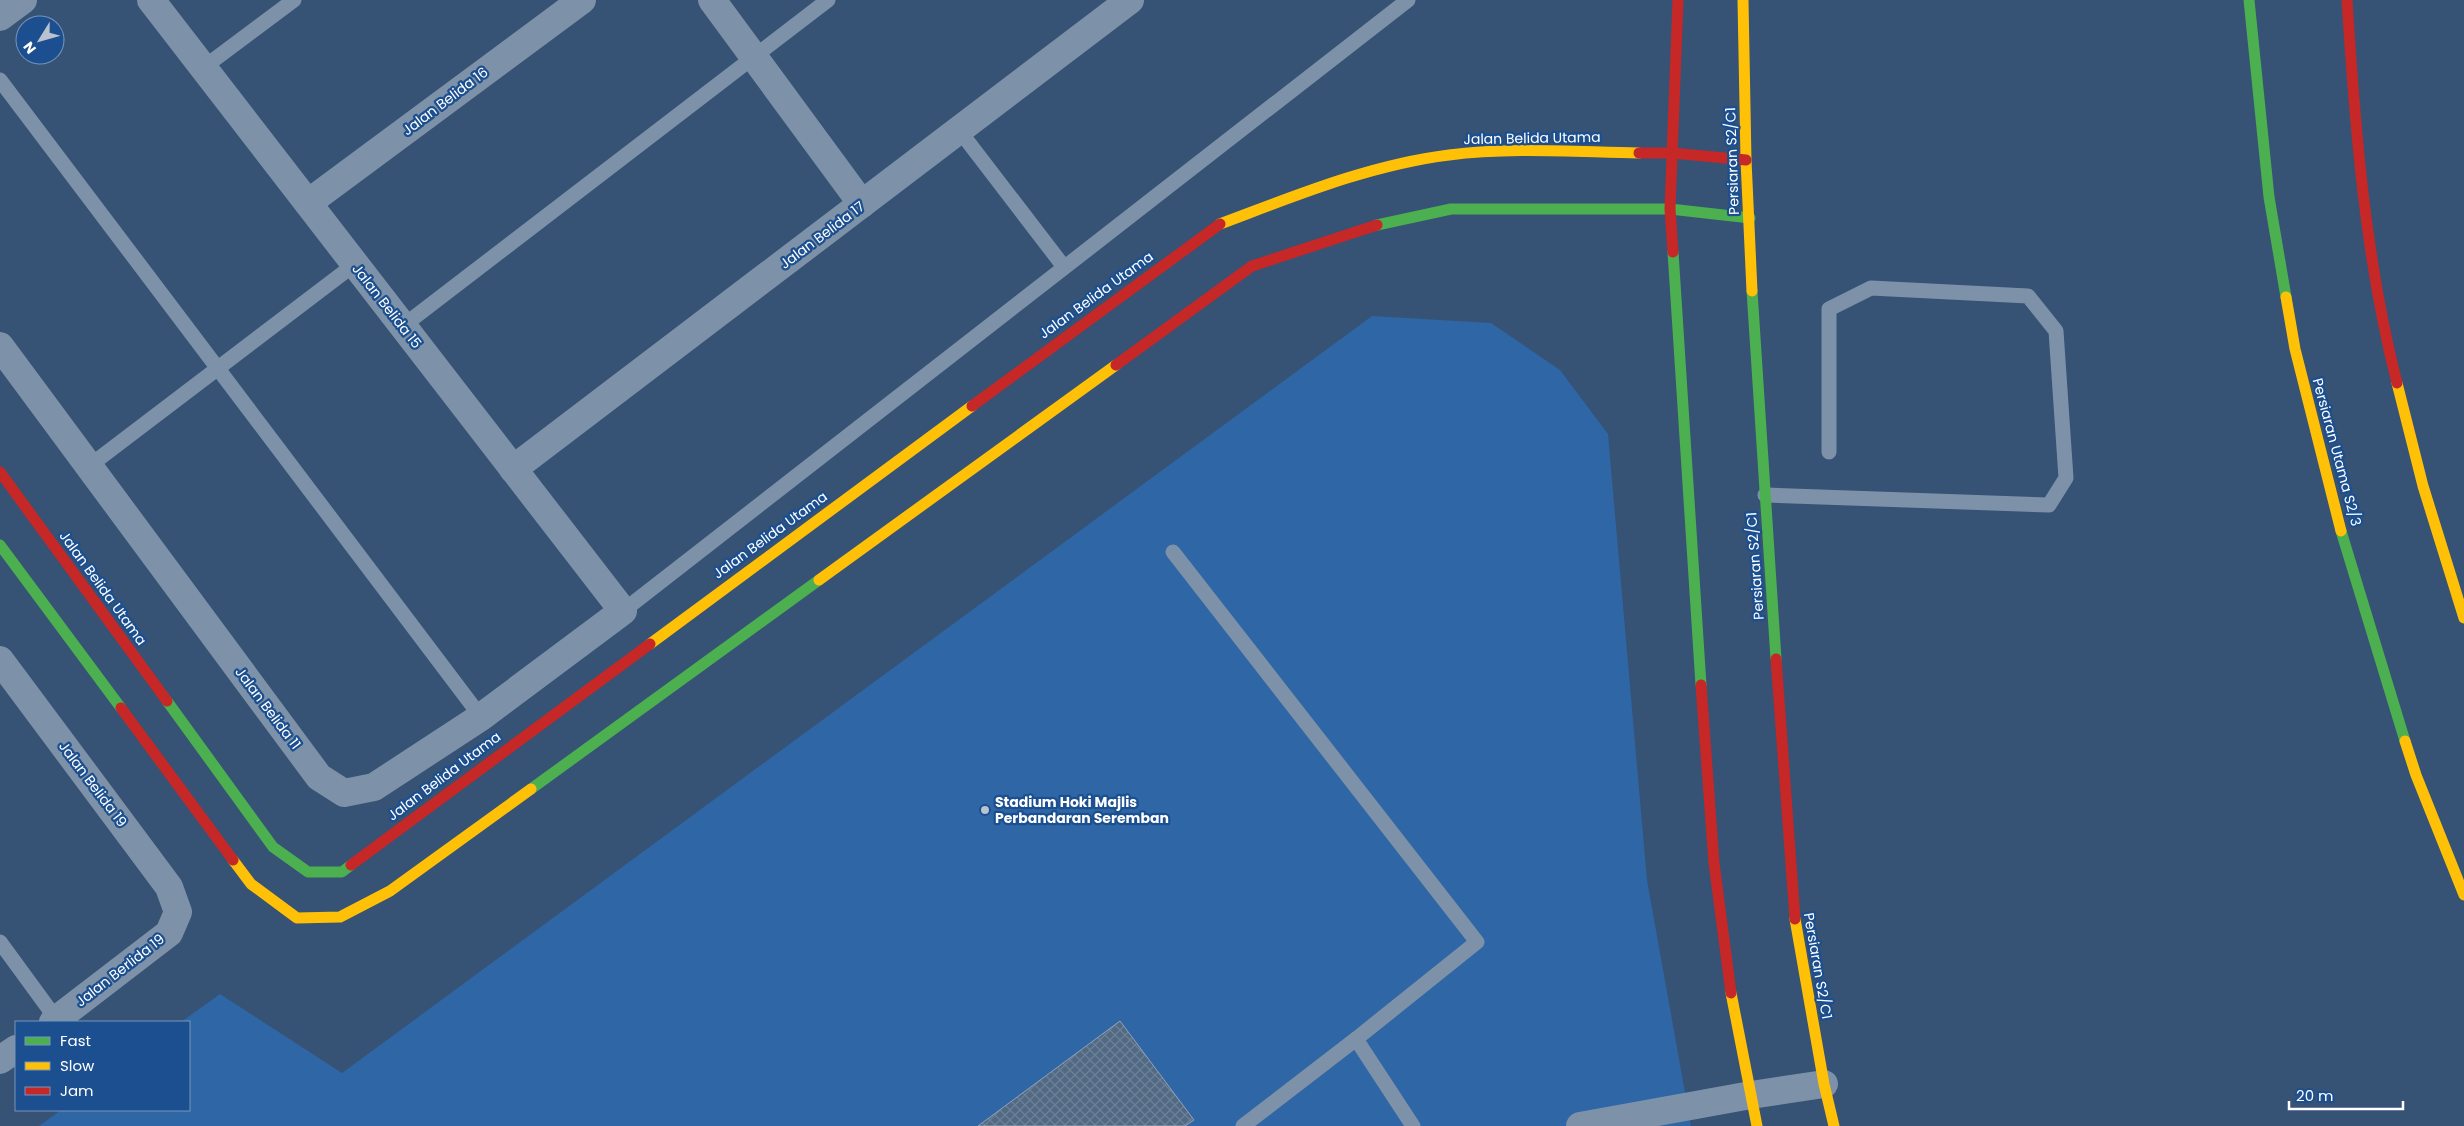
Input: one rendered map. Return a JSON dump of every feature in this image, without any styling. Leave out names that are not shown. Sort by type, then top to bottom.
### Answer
[{"type":"main road","points":[[1678,0],[1670,209],[1714,863],[1730,987],[1757,1126]]},
{"type":"main road","name":"Persiaran S2/C1","points":[[1742,0],[1746,160],[1755,347],[1793,910],[1824,1084],[1834,1126]]},
{"type":"main road","name":"Persiaran Utama S2/3","points":[[2249,0],[2270,197],[2295,349],[2336,511],[2410,756],[2464,895]]},
{"type":"main road","points":[[2347,0],[2356,139],[2383,329],[2423,486],[2464,618]]},
{"type":"main road","name":"Jalan Belida Utama","points":[[0,472],[273,847],[308,872],[342,872],[1216,226],[1350,175],[1448,155],[1510,151],[1672,153],[1746,160]]},
{"type":"main road","points":[[0,545],[251,884],[297,918],[340,917],[390,891],[1252,266],[1372,226],[1451,209],[1670,209],[1750,218]]},
{"type":"street","points":[[0,17],[23,0]]},
{"type":"street","name":"Jalan Belida 15","points":[[151,0],[623,611]]},
{"type":"street","name":"Jalan Belida 16","points":[[308,203],[582,0]]},
{"type":"street","points":[[712,0],[862,204]]},
{"type":"street","name":"Jalan Belida 17","points":[[513,469],[1130,0]]},
{"type":"street","name":"Jalan Belida 11","points":[[0,346],[319,777],[344,793],[374,787],[481,717],[623,611]]},
{"type":"street","name":"Jalan Belida 19","points":[[0,660],[169,886],[178,912]]},
{"type":"street","name":"Jalan Berlida 19","points":[[55,1021],[169,933],[178,912]]},
{"type":"street","points":[[0,1060],[15,1050]]},
{"type":"street","points":[[1580,1126],[1751,1095],[1824,1084]]},
{"type":"lane","points":[[204,68],[294,0]]},
{"type":"lane","points":[[403,326],[828,0]]},
{"type":"lane","points":[[623,611],[1408,0]]},
{"type":"lane","points":[[0,80],[481,717]]},
{"type":"lane","points":[[959,130],[1064,268]]},
{"type":"lane","points":[[88,466],[355,264]]},
{"type":"lane","points":[[1765,494],[2049,504],[2066,478],[2056,331],[2028,296],[1871,288],[1829,309],[1829,452]]},
{"type":"lane","points":[[1173,552],[1478,942],[1243,1126]]},
{"type":"lane","points":[[0,942],[55,1021]]},
{"type":"lane","points":[[1356,1039],[1413,1126]]},
{"type":"shaded area","points":[[1372,316],[1491,323],[1560,370],[1608,434],[1647,880],[1691,1126],[39,1126],[60,1111],[190,1111],[190,1021],[182,1021],[220,994],[342,1073]]},
{"type":"building","points":[[1120,1021],[1194,1120],[1185,1126],[978,1126]]},
{"type":"traffic: fast","points":[[2249,0],[2269,197],[2286,297]]},
{"type":"traffic: fast","points":[[1377,225],[1451,209],[1670,209],[1750,218]]},
{"type":"traffic: fast","points":[[1673,252],[1701,685]]},
{"type":"traffic: fast","points":[[1752,291],[1776,659]]},
{"type":"traffic: fast","points":[[2341,531],[2405,741]]},
{"type":"traffic: fast","points":[[0,545],[121,708]]},
{"type":"traffic: fast","points":[[531,789],[819,580]]},
{"type":"traffic: fast","points":[[167,701],[273,847],[308,872],[342,872],[351,865]]},
{"type":"traffic: slow","points":[[1743,0],[1746,160],[1752,291]]},
{"type":"traffic: slow","points":[[1220,224],[1304,192],[1361,174],[1419,160],[1496,151],[1639,153]]},
{"type":"traffic: slow","points":[[2286,297],[2295,349],[2341,531]]},
{"type":"traffic: slow","points":[[819,580],[1116,365]]},
{"type":"traffic: slow","points":[[2397,383],[2423,486],[2464,618]]},
{"type":"traffic: slow","points":[[650,644],[972,406]]},
{"type":"traffic: slow","points":[[2405,741],[2416,775],[2464,895]]},
{"type":"traffic: slow","points":[[233,860],[251,884],[297,918],[340,917],[390,891],[531,789]]},
{"type":"traffic: slow","points":[[1795,919],[1824,1084],[1834,1126]]},
{"type":"traffic: slow","points":[[1731,993],[1757,1126]]},
{"type":"traffic: jam","points":[[1673,252],[1670,209],[1678,0]]},
{"type":"traffic: jam","points":[[2347,0],[2358,144],[2369,241],[2386,336],[2397,383]]},
{"type":"traffic: jam","points":[[1639,153],[1672,153],[1746,160]]},
{"type":"traffic: jam","points":[[972,406],[1220,224]]},
{"type":"traffic: jam","points":[[1116,365],[1252,266],[1377,225]]},
{"type":"traffic: jam","points":[[0,472],[167,701]]},
{"type":"traffic: jam","points":[[351,865],[650,644]]},
{"type":"traffic: jam","points":[[1776,659],[1795,919]]},
{"type":"traffic: jam","points":[[1701,685],[1714,863],[1731,993]]},
{"type":"traffic: jam","points":[[121,708],[233,860]]},
{"type":"place","name":"Stadium Hoki Majlis Perbandaran Seremban","points":[[985,810]]}]
